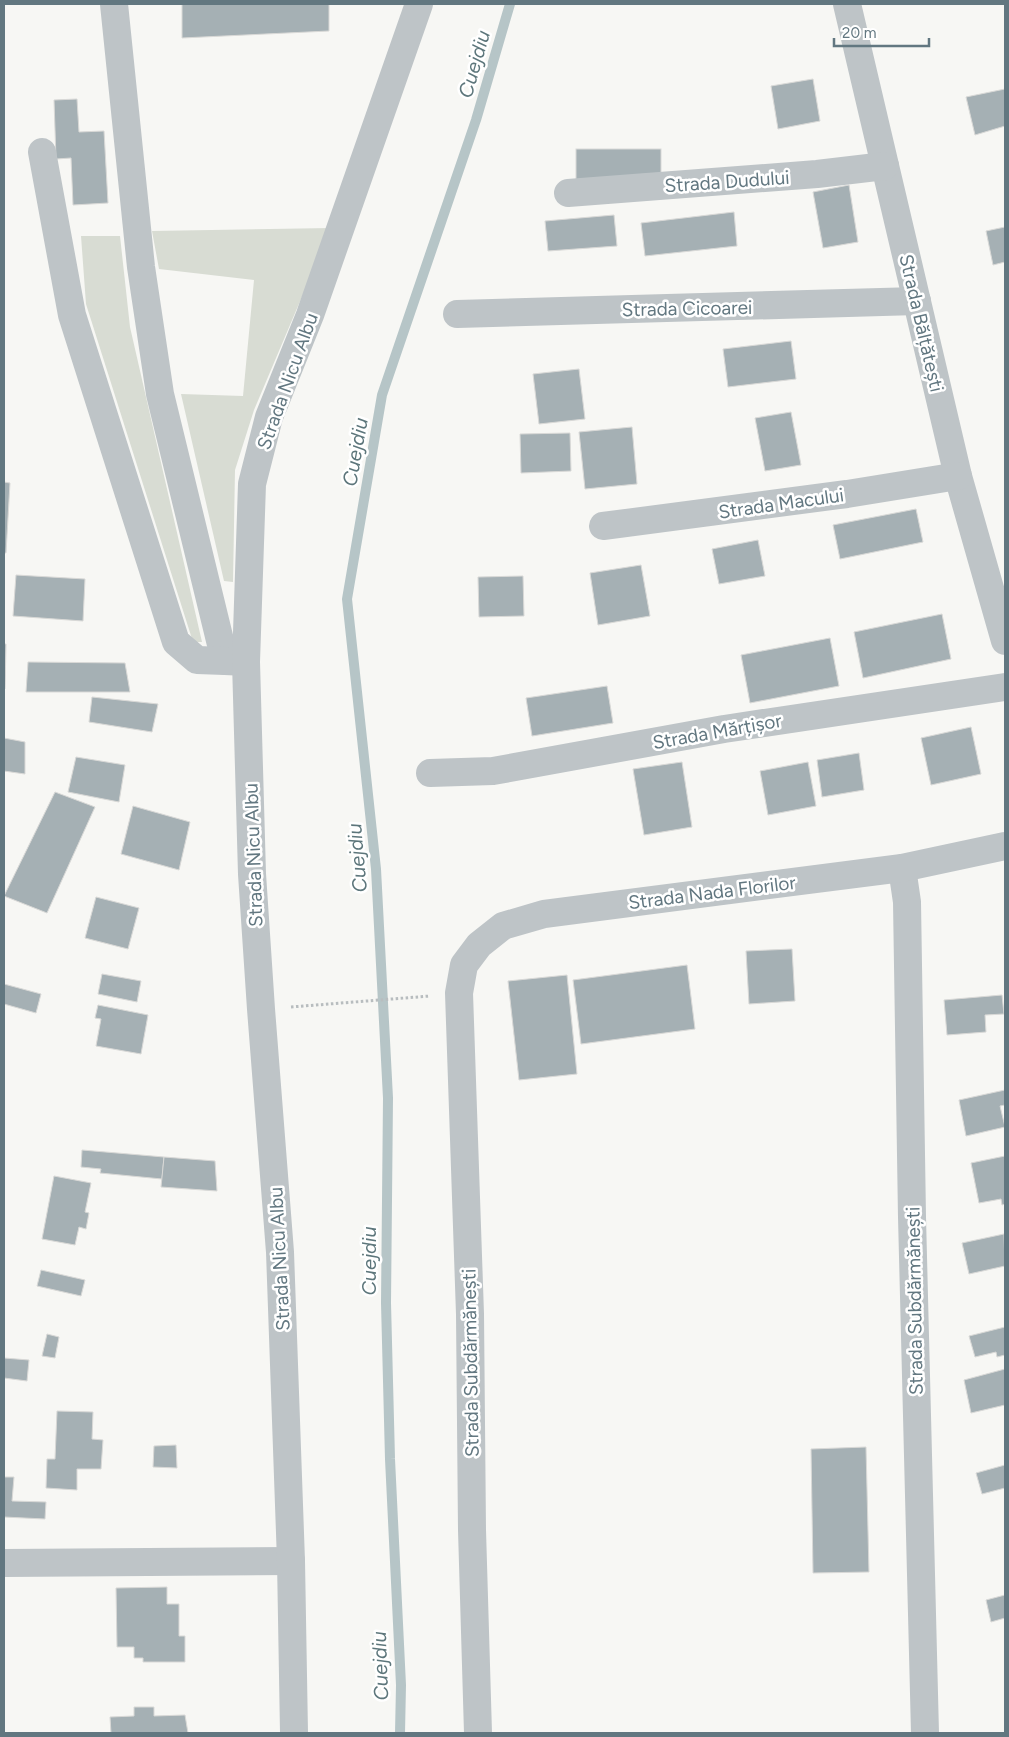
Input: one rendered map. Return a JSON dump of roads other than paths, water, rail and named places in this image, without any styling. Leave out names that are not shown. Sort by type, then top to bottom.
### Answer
[{"type":"street","points":[[42,152],[72,315],[176,642],[197,660],[235,662],[160,394],[141,267],[114,4]]},
{"type":"street","name":"Strada Nicu Albu","points":[[294,1733],[291,1561],[280,1252],[235,662],[252,484],[269,417],[310,316],[419,4]]},
{"type":"street","name":"Strada Bălțătești","points":[[847,4],[958,476],[1005,641]]},
{"type":"street","name":"Strada Dudului","points":[[568,193],[817,174],[886,166]]},
{"type":"street","name":"Strada Cicoarei","points":[[457,314],[917,301]]},
{"type":"street","name":"Strada Macului","points":[[603,526],[847,494],[958,476]]},
{"type":"street","name":"Strada Mărțișor","points":[[430,774],[493,771],[724,728],[1005,688]]},
{"type":"street","name":"Strada Nada Florilor","points":[[459,993],[464,965],[480,945],[503,926],[544,914],[902,868],[1005,846]]},
{"type":"street","name":"Strada Subdărmănești","points":[[902,868],[907,902],[912,1217],[925,1733]]},
{"type":"street","name":"Strada Subdărmănești","points":[[459,993],[470,1314],[472,1530],[478,1733]]},
{"type":"street","points":[[4,1563],[291,1561]]},
{"type":"waterway","name":"Cuejdiu","points":[[400,1733],[401,1685],[390,1459],[386,1303],[388,1098],[376,869],[347,599],[382,395],[476,120],[510,4]]}]
